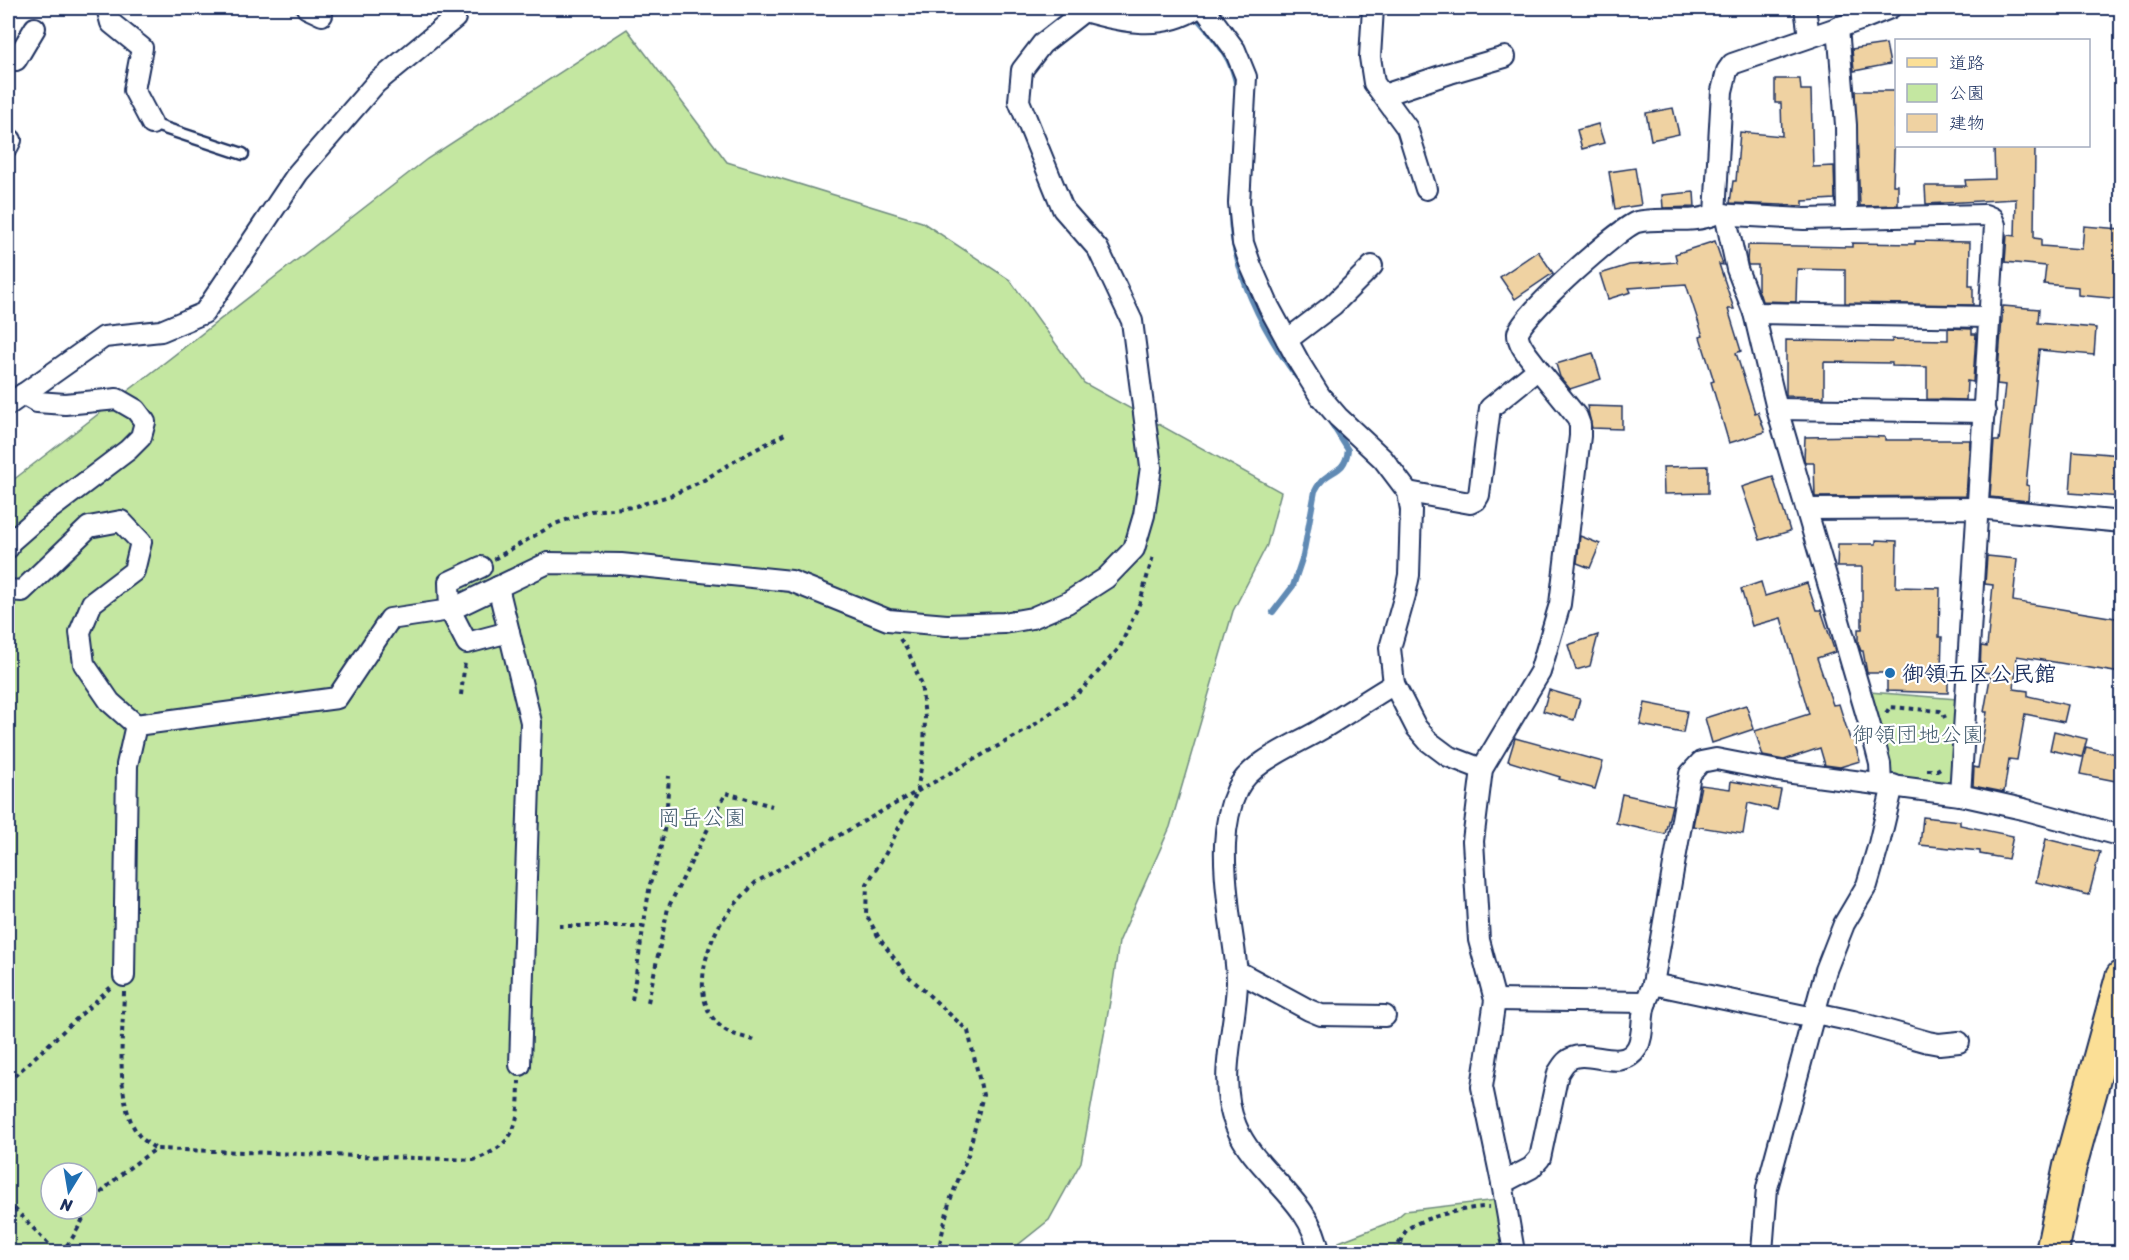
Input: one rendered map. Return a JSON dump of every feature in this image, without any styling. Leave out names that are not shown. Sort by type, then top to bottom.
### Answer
[{"type":"main road","points":[[2052,1252],[2070,1166],[2121,977]]},
{"type":"street","points":[[107,8],[111,23],[142,48],[134,90],[152,124]]},
{"type":"street","points":[[15,400],[104,337],[161,331],[204,313],[298,172],[376,83],[455,18],[456,8]]},
{"type":"street","points":[[8,590],[22,591],[89,527],[122,522],[141,542],[134,571],[92,603],[80,632],[84,664],[110,702],[136,725],[337,698],[390,619],[450,610],[548,563],[621,564],[790,581],[888,620],[947,625],[1004,623],[1032,618],[1067,603],[1107,578],[1134,549],[1144,515],[1151,467],[1132,321],[1098,249],[1063,209],[1018,101],[1022,70],[1042,44],[1084,11],[1119,21],[1154,22],[1185,15],[1197,8]]},
{"type":"street","points":[[1204,8],[1235,50],[1246,77],[1239,203],[1243,243],[1251,266],[1269,307],[1320,396],[1338,417],[1383,459],[1408,492],[1411,510],[1409,575],[1406,595],[1389,648],[1394,684],[1416,727],[1428,741],[1448,756],[1482,770]]},
{"type":"street","points":[[1373,8],[1370,57],[1374,83],[1407,128],[1426,189]]},
{"type":"street","points":[[1805,8],[1809,36]]},
{"type":"street","points":[[1762,1252],[1767,1188],[1832,951],[1844,924],[1867,885],[1880,844],[1887,785],[1777,409],[1754,313],[1720,214],[1722,91],[1727,71],[1732,64],[1890,8]]},
{"type":"street","points":[[1838,27],[1846,124],[1847,218]]},
{"type":"street","points":[[8,56],[16,60],[35,28]]},
{"type":"street","points":[[1384,95],[1505,57]]},
{"type":"street","points":[[1514,1252],[1482,1087],[1495,1000],[1479,940],[1473,841],[1482,770],[1540,672],[1560,604],[1581,436],[1577,417],[1538,369],[1519,340],[1518,331],[1522,323],[1549,295],[1627,226],[1659,219],[1699,219],[1720,214],[1804,219],[1985,215],[1992,218],[1995,225],[1985,412],[1960,795]]},
{"type":"street","points":[[1287,340],[1333,306],[1372,266]]},
{"type":"street","points":[[1754,313],[1989,317]]},
{"type":"street","points":[[1408,492],[1470,503],[1476,500],[1479,495],[1490,408],[1538,369]]},
{"type":"street","points":[[8,548],[9,543],[33,522],[128,450],[141,437],[145,422],[136,410],[117,399],[65,404],[15,400]]},
{"type":"street","points":[[1777,409],[1985,412]]},
{"type":"street","points":[[1807,509],[1978,508],[2121,522]]},
{"type":"street","points":[[481,567],[449,582],[450,610],[467,643],[509,632]]},
{"type":"street","points":[[498,587],[531,722],[520,1065]]},
{"type":"street","points":[[1318,1252],[1313,1231],[1301,1209],[1251,1154],[1236,1126],[1227,1099],[1226,1078],[1236,1012],[1237,972],[1227,901],[1225,828],[1238,789],[1258,765],[1394,684]]},
{"type":"street","points":[[124,976],[127,765],[136,725]]},
{"type":"street","points":[[1502,1183],[1531,1168],[1540,1158],[1558,1073],[1566,1062],[1574,1057],[1613,1060],[1628,1056],[1636,1049],[1640,1040],[1690,774],[1701,762],[1716,759],[1778,771],[1960,795],[2023,809],[2121,837]]},
{"type":"street","points":[[1237,972],[1321,1015],[1384,1016]]},
{"type":"street","points":[[1495,1000],[1649,993],[1853,1021],[1939,1044],[1959,1042]]},
{"type":"lane","points":[[152,124],[243,154]]},
{"type":"path","points":[[481,567],[555,524],[591,511],[633,507],[672,495],[704,480],[785,434]]},
{"type":"path","points":[[754,1040],[724,1030],[711,1015],[702,995],[704,968],[714,935],[732,908],[756,882],[1030,728],[1082,690],[1120,648],[1140,602],[1155,547]]},
{"type":"path","points":[[888,620],[908,651],[921,683],[925,739],[917,792],[886,853],[867,884],[866,914],[879,939],[906,974],[968,1031],[983,1095],[968,1155],[949,1203],[938,1252]]},
{"type":"path","points":[[461,695],[467,643]]},
{"type":"path","points":[[1887,718],[1887,711],[1890,707],[1940,711],[1945,716],[1946,734],[1964,736]]},
{"type":"path","points":[[1926,770],[1938,770],[1944,765]]},
{"type":"path","points":[[632,1000],[650,884],[659,856],[666,820],[669,776]]},
{"type":"path","points":[[648,1002],[668,908],[726,793],[772,806]]},
{"type":"path","points":[[560,926],[643,926]]},
{"type":"path","points":[[124,976],[122,1090],[128,1114],[139,1136],[156,1149],[474,1160],[493,1153],[510,1138],[518,1116],[520,1065]]},
{"type":"path","points":[[8,1082],[124,976]]},
{"type":"path","points":[[8,1202],[58,1252],[69,1245],[94,1202],[128,1168],[156,1149]]},
{"type":"path","points":[[1394,1252],[1409,1227],[1447,1213],[1483,1207],[1490,1207],[1494,1214]]},
{"type":"path","points":[[1401,1252],[1402,1239]]},
{"type":"path","points":[[1027,1252],[1033,1252]]},
{"type":"green space","name":"岡岳公園","points":[[627,29],[727,162],[922,222],[1010,280],[1084,383],[1281,492],[1267,545],[1233,611],[1170,827],[1119,942],[1081,1162],[1049,1220],[1009,1252],[8,1252],[8,484],[427,159]]},
{"type":"green space","name":"御領団地公園","points":[[1869,692],[1957,699],[1954,786],[1890,776]]},
{"type":"green space","points":[[1496,1200],[1508,1252],[1331,1252],[1339,1242],[1393,1221],[1405,1211]]},
{"type":"building","points":[[1886,44],[1890,64],[1854,71],[1852,49]]},
{"type":"building","points":[[1775,79],[1800,79],[1801,90],[1811,90],[1813,167],[1834,166],[1835,199],[1803,201],[1803,206],[1730,203],[1733,181],[1736,181],[1740,132],[1782,136],[1781,103],[1775,103]]},
{"type":"building","points":[[1855,91],[1895,91],[1893,185],[1898,185],[1898,205],[1860,206]]},
{"type":"building","points":[[1673,108],[1679,134],[1651,140],[1646,113]]},
{"type":"building","points":[[1598,124],[1604,143],[1582,149],[1577,130]]},
{"type":"building","points":[[2035,147],[2034,238],[2041,239],[2041,246],[2082,249],[2084,226],[2121,229],[2121,299],[2078,295],[2078,287],[2044,284],[2046,266],[2005,262],[2007,235],[2015,236],[2016,199],[1926,204],[1925,186],[1966,186],[1965,180],[1995,179],[1994,148]]},
{"type":"building","points":[[1635,168],[1641,205],[1615,209],[1609,172]]},
{"type":"building","points":[[1694,192],[1695,207],[1663,208],[1662,195]]},
{"type":"building","points":[[1715,241],[1723,265],[1719,264],[1734,309],[1728,309],[1741,351],[1736,353],[1755,413],[1758,412],[1765,432],[1729,443],[1711,382],[1714,381],[1700,337],[1703,336],[1686,284],[1629,288],[1631,292],[1608,299],[1600,274],[1629,265],[1677,262],[1675,254]]},
{"type":"building","points":[[1915,241],[1970,242],[1969,286],[1973,286],[1973,305],[1845,303],[1845,270],[1797,269],[1796,302],[1762,301],[1758,289],[1758,265],[1748,265],[1747,260],[1748,245],[1852,247],[1852,243],[1915,244]]},
{"type":"building","points":[[1538,251],[1553,273],[1515,299],[1500,277]]},
{"type":"building","points":[[2003,306],[2039,309],[2038,323],[2096,328],[2094,355],[2039,350],[2026,485],[2029,486],[2028,501],[1990,497],[1994,441],[1999,441],[2005,385],[1997,384]]},
{"type":"building","points":[[1948,328],[1972,329],[1972,334],[1976,334],[1973,382],[1967,381],[1966,400],[1927,399],[1927,367],[1892,366],[1892,363],[1824,362],[1824,397],[1786,396],[1786,340],[1892,342],[1892,339],[1948,340]]},
{"type":"building","points":[[1593,353],[1601,379],[1570,389],[1560,377],[1556,364]]},
{"type":"building","points":[[1587,406],[1622,407],[1622,429],[1592,428]]},
{"type":"building","points":[[1805,437],[1885,437],[1885,440],[1970,440],[1966,496],[1815,497],[1814,463],[1805,463],[1804,459]]},
{"type":"building","points":[[2073,451],[2121,455],[2121,497],[2070,493]]},
{"type":"building","points":[[1708,466],[1708,493],[1664,494],[1663,467]]},
{"type":"building","points":[[1773,477],[1790,531],[1760,540],[1742,487]]},
{"type":"building","points":[[1580,536],[1600,544],[1590,568],[1577,563]]},
{"type":"building","points":[[1876,540],[1897,541],[1896,587],[1940,588],[1941,671],[1948,671],[1948,693],[1887,691],[1887,673],[1867,673],[1863,651],[1858,643],[1858,629],[1862,629],[1862,567],[1837,567],[1838,544],[1876,544]]},
{"type":"building","points":[[1987,556],[2017,559],[2013,601],[2121,619],[2121,673],[2017,656],[2014,689],[2028,691],[2028,696],[2068,705],[2064,722],[2025,714],[2017,760],[2009,759],[2004,792],[1973,786],[1974,767],[1978,768],[1987,712],[1984,712],[1991,673],[1980,672],[1981,646],[1987,647],[1993,585],[1985,584]]},
{"type":"building","points":[[1761,582],[1765,596],[1807,583],[1816,610],[1821,610],[1835,652],[1817,658],[1833,705],[1839,704],[1860,761],[1840,767],[1825,765],[1820,748],[1784,760],[1763,756],[1755,731],[1809,714],[1781,618],[1752,626],[1741,589]]},
{"type":"building","points":[[1598,635],[1590,666],[1576,670],[1568,645]]},
{"type":"building","points":[[1549,690],[1580,699],[1574,720],[1543,711]]},
{"type":"building","points":[[1645,703],[1687,711],[1683,733],[1640,725]]},
{"type":"building","points":[[1746,705],[1754,729],[1712,743],[1705,718]]},
{"type":"building","points":[[2054,731],[2087,739],[2082,757],[2050,750]]},
{"type":"building","points":[[1515,738],[1603,762],[1595,789],[1508,761]]},
{"type":"building","points":[[2086,747],[2121,755],[2121,782],[2080,774]]},
{"type":"building","points":[[1731,781],[1781,790],[1777,810],[1748,803],[1743,834],[1693,826],[1701,785],[1730,789]]},
{"type":"building","points":[[1622,794],[1672,805],[1665,834],[1616,823]]},
{"type":"building","points":[[1923,817],[1960,821],[1960,825],[2013,836],[2008,859],[1980,854],[1980,851],[1920,845]]},
{"type":"building","points":[[2046,839],[2100,852],[2089,895],[2036,882]]},
{"type":"waterway","points":[[1196,17],[1228,59],[1237,90]]},
{"type":"waterway","points":[[1231,210],[1232,232],[1242,276],[1272,340],[1297,377]]},
{"type":"waterway","points":[[1273,612],[1293,586],[1303,556],[1315,491],[1325,478],[1343,465],[1346,459],[1348,450],[1330,421]]},
{"type":"place","name":"御領五区公民館","points":[[1890,673]]}]
